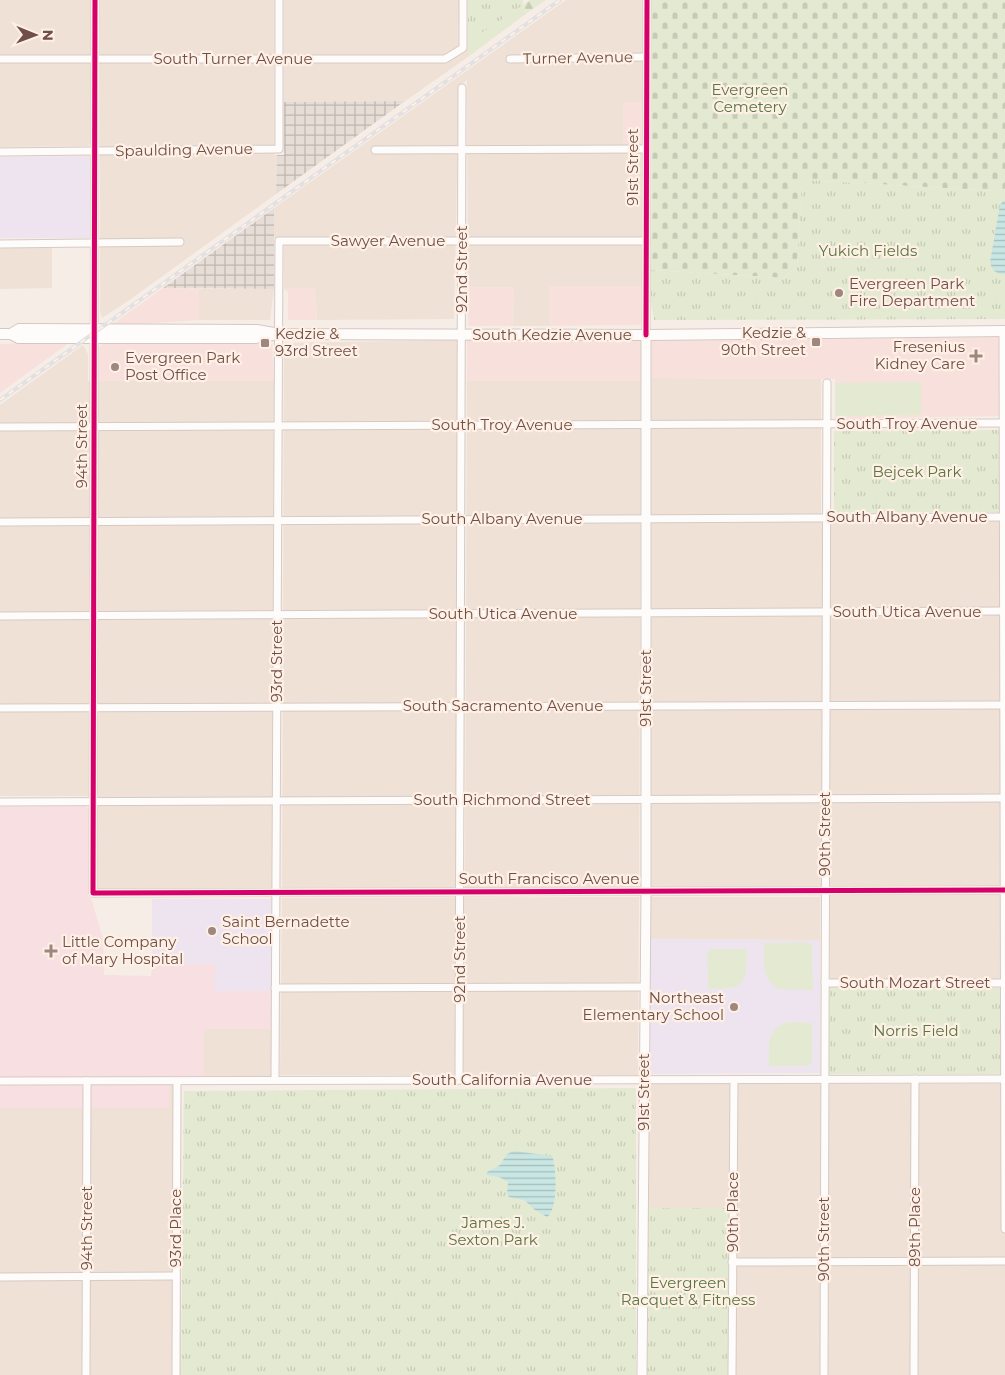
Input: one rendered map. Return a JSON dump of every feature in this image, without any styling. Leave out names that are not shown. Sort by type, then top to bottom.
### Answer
[{"type":"main road","name":"South Kedzie Avenue","points":[[0,334],[11,334],[18,338],[95,333],[255,338],[278,334],[646,335],[1004,331]]},
{"type":"street","name":"94th Street","points":[[93,893],[95,0]]},
{"type":"street","points":[[279,0],[279,59]]},
{"type":"street","name":"South Turner Avenue","points":[[0,59],[445,60],[463,48],[463,0]]},
{"type":"street","name":"91st Street","points":[[642,1375],[646,891],[647,0]]},
{"type":"street","name":"Turner Avenue","points":[[510,59],[646,57]]},
{"type":"street","name":"Spaulding Avenue","points":[[0,152],[279,149],[279,59]]},
{"type":"street","name":"92nd Street","points":[[459,1080],[462,88]]},
{"type":"street","points":[[375,150],[646,148]]},
{"type":"street","name":"Sawyer Avenue","points":[[279,241],[646,241]]},
{"type":"street","name":"93rd Street","points":[[275,1080],[279,241]]},
{"type":"street","points":[[0,244],[180,242]]},
{"type":"street","points":[[1004,331],[1005,1229]]},
{"type":"street","name":"90th Street","points":[[824,1375],[826,383]]},
{"type":"street","name":"South Troy Avenue","points":[[0,427],[1004,423]]},
{"type":"street","name":"South Albany Avenue","points":[[0,522],[1004,517]]},
{"type":"street","name":"South Utica Avenue","points":[[0,616],[1004,611]]},
{"type":"street","name":"South Sacramento Avenue","points":[[0,708],[1004,705]]},
{"type":"street","name":"South Richmond Street","points":[[0,802],[1005,798]]},
{"type":"street","name":"South Francisco Avenue","points":[[93,893],[1005,890]]},
{"type":"street","name":"South Mozart Street","points":[[825,983],[1005,983]]},
{"type":"street","points":[[275,988],[644,987]]},
{"type":"street","name":"89th Place","points":[[914,1375],[916,1079]]},
{"type":"street","name":"South California Avenue","points":[[0,1081],[1005,1079]]},
{"type":"street","name":"93rd Place","points":[[176,1375],[177,1080]]},
{"type":"street","name":"90th Place","points":[[732,1375],[734,1080]]},
{"type":"street","name":"94th Street","points":[[86,1081],[86,1375]]},
{"type":"street","points":[[732,1262],[1005,1261]]},
{"type":"street","points":[[0,1277],[176,1276]]},
{"type":"shaded area","points":[[0,0],[91,0],[91,143],[88,146],[0,147]]},
{"type":"shaded area","points":[[100,0],[274,0],[274,155],[277,155],[276,194],[102,318],[100,311]]},
{"type":"shaded area","points":[[284,0],[459,0],[458,54],[468,48],[468,57],[405,101],[284,102]]},
{"type":"shaded area","points":[[566,0],[643,0],[643,102],[623,102],[623,144],[642,144],[642,286],[549,286],[549,326],[513,326],[514,287],[468,287],[467,80],[459,86],[454,319],[317,320],[315,288],[284,289],[284,238],[274,238],[274,208]]},
{"type":"shaded area","points":[[405,101],[276,194],[277,155],[284,155],[284,102]]},
{"type":"shaded area","points":[[623,102],[643,102],[642,144],[623,144]]},
{"type":"shaded area","points":[[90,156],[90,238],[0,238],[0,157]]},
{"type":"shaded area","points":[[274,208],[274,289],[163,288]]},
{"type":"shaded area","points":[[0,248],[52,248],[52,288],[0,289]]},
{"type":"shaded area","points":[[549,286],[642,286],[641,325],[549,326]]},
{"type":"shaded area","points":[[468,287],[514,287],[513,326],[468,326]]},
{"type":"shaded area","points":[[163,288],[199,289],[199,320],[113,324]]},
{"type":"shaded area","points":[[315,288],[317,320],[288,320],[288,292],[284,289]]},
{"type":"shaded area","points":[[199,289],[274,289],[270,320],[199,320]]},
{"type":"shaded area","points":[[999,337],[1000,416],[835,419],[835,379],[651,378],[651,341]]},
{"type":"shaded area","points":[[467,339],[642,341],[641,381],[467,381]]},
{"type":"shaded area","points":[[458,340],[456,888],[282,889],[284,343]]},
{"type":"shaded area","points":[[106,341],[272,344],[274,381],[99,381],[99,348]]},
{"type":"shaded area","points":[[70,342],[0,393],[0,344]]},
{"type":"shaded area","points":[[83,345],[88,354],[88,381],[274,381],[272,888],[98,889],[98,796],[0,796],[0,405]]},
{"type":"shaded area","points":[[651,378],[821,379],[821,523],[1000,521],[1001,980],[830,980],[830,887],[649,888]]},
{"type":"shaded area","points":[[467,381],[641,381],[639,888],[465,888]]},
{"type":"shaded area","name":"Little Company of Mary Hospital","points":[[85,806],[89,809],[88,896],[91,898],[103,939],[104,975],[151,976],[152,964],[215,964],[215,991],[271,991],[272,1029],[204,1029],[204,1076],[170,1076],[169,1108],[0,1108],[0,807]]},
{"type":"shaded area","points":[[639,897],[638,1075],[280,1075],[282,898]]},
{"type":"shaded area","points":[[649,897],[820,897],[820,940],[649,939]]},
{"type":"shaded area","name":"Saint Bernadette School","points":[[152,899],[271,899],[271,991],[215,991],[214,964],[152,964]]},
{"type":"shaded area","name":"Northeast Elementary School","points":[[649,939],[820,940],[820,1073],[648,1074]]},
{"type":"shaded area","points":[[204,1028],[272,1029],[272,1076],[204,1076]]},
{"type":"shaded area","points":[[648,1084],[1005,1084],[1005,1375],[729,1375],[729,1208],[648,1208]]},
{"type":"shaded area","points":[[169,1085],[181,1086],[181,1375],[0,1375],[0,1108],[169,1108]]},
{"type":"green space","points":[[468,0],[523,0],[523,5],[468,42]]},
{"type":"green space","points":[[530,0],[546,0],[527,13],[523,5]]},
{"type":"green space","name":"Evergreen Cemetery","points":[[652,0],[1005,0],[1005,189],[996,191],[805,180],[802,183],[797,267],[784,278],[651,270]]},
{"type":"green space","points":[[523,5],[527,13],[468,57],[468,42]]},
{"type":"green space","name":"Yukich Fields","points":[[805,180],[996,191],[1005,189],[1005,319],[654,320],[651,303],[651,270],[784,278],[797,267],[802,182]]},
{"type":"green space","points":[[921,382],[921,415],[835,416],[835,383]]},
{"type":"green space","name":"Bejcek Park","points":[[999,430],[1000,512],[834,513],[834,431]]},
{"type":"green space","points":[[807,942],[812,946],[813,990],[778,989],[768,980],[764,967],[764,943]]},
{"type":"green space","points":[[711,949],[747,949],[746,971],[741,983],[729,988],[708,989],[707,953]]},
{"type":"green space","name":"Norris Field","points":[[829,987],[1002,988],[1002,1074],[829,1074]]},
{"type":"green space","points":[[790,1022],[812,1023],[812,1062],[808,1066],[769,1066],[770,1038],[773,1032],[782,1024]]},
{"type":"green space","name":"James J. Sexton Park","points":[[636,1088],[636,1375],[181,1375],[184,1091]]},
{"type":"green space","name":"Evergreen Racquet & Fitness","points":[[648,1208],[729,1208],[729,1375],[647,1375]]},
{"type":"water","points":[[1005,201],[1005,274],[995,271],[990,262],[1000,205]]},
{"type":"water","points":[[514,1151],[552,1156],[556,1188],[551,1213],[547,1217],[535,1210],[524,1200],[509,1197],[507,1194],[508,1182],[499,1177],[487,1175],[487,1172],[500,1165],[507,1154]]},
{"type":"railway","points":[[0,400],[560,0]]},
{"type":"cycle path","points":[[95,0],[93,893],[1005,890]]},
{"type":"cycle path","points":[[646,335],[647,0]]},
{"type":"place","name":"Evergreen Park Fire Department","points":[[839,293]]},
{"type":"place","name":"Kedzie & 90th Street","points":[[816,342]]},
{"type":"place","name":"Kedzie & 93rd Street","points":[[265,343]]},
{"type":"place","name":"Fresenius Kidney Care","points":[[976,356]]},
{"type":"place","name":"Evergreen Park Post Office","points":[[115,367]]},
{"type":"place","name":"Saint Bernadette School","points":[[212,931]]},
{"type":"place","name":"Little Company of Mary Hospital","points":[[51,951]]},
{"type":"place","name":"Northeast Elementary School","points":[[734,1007]]}]
